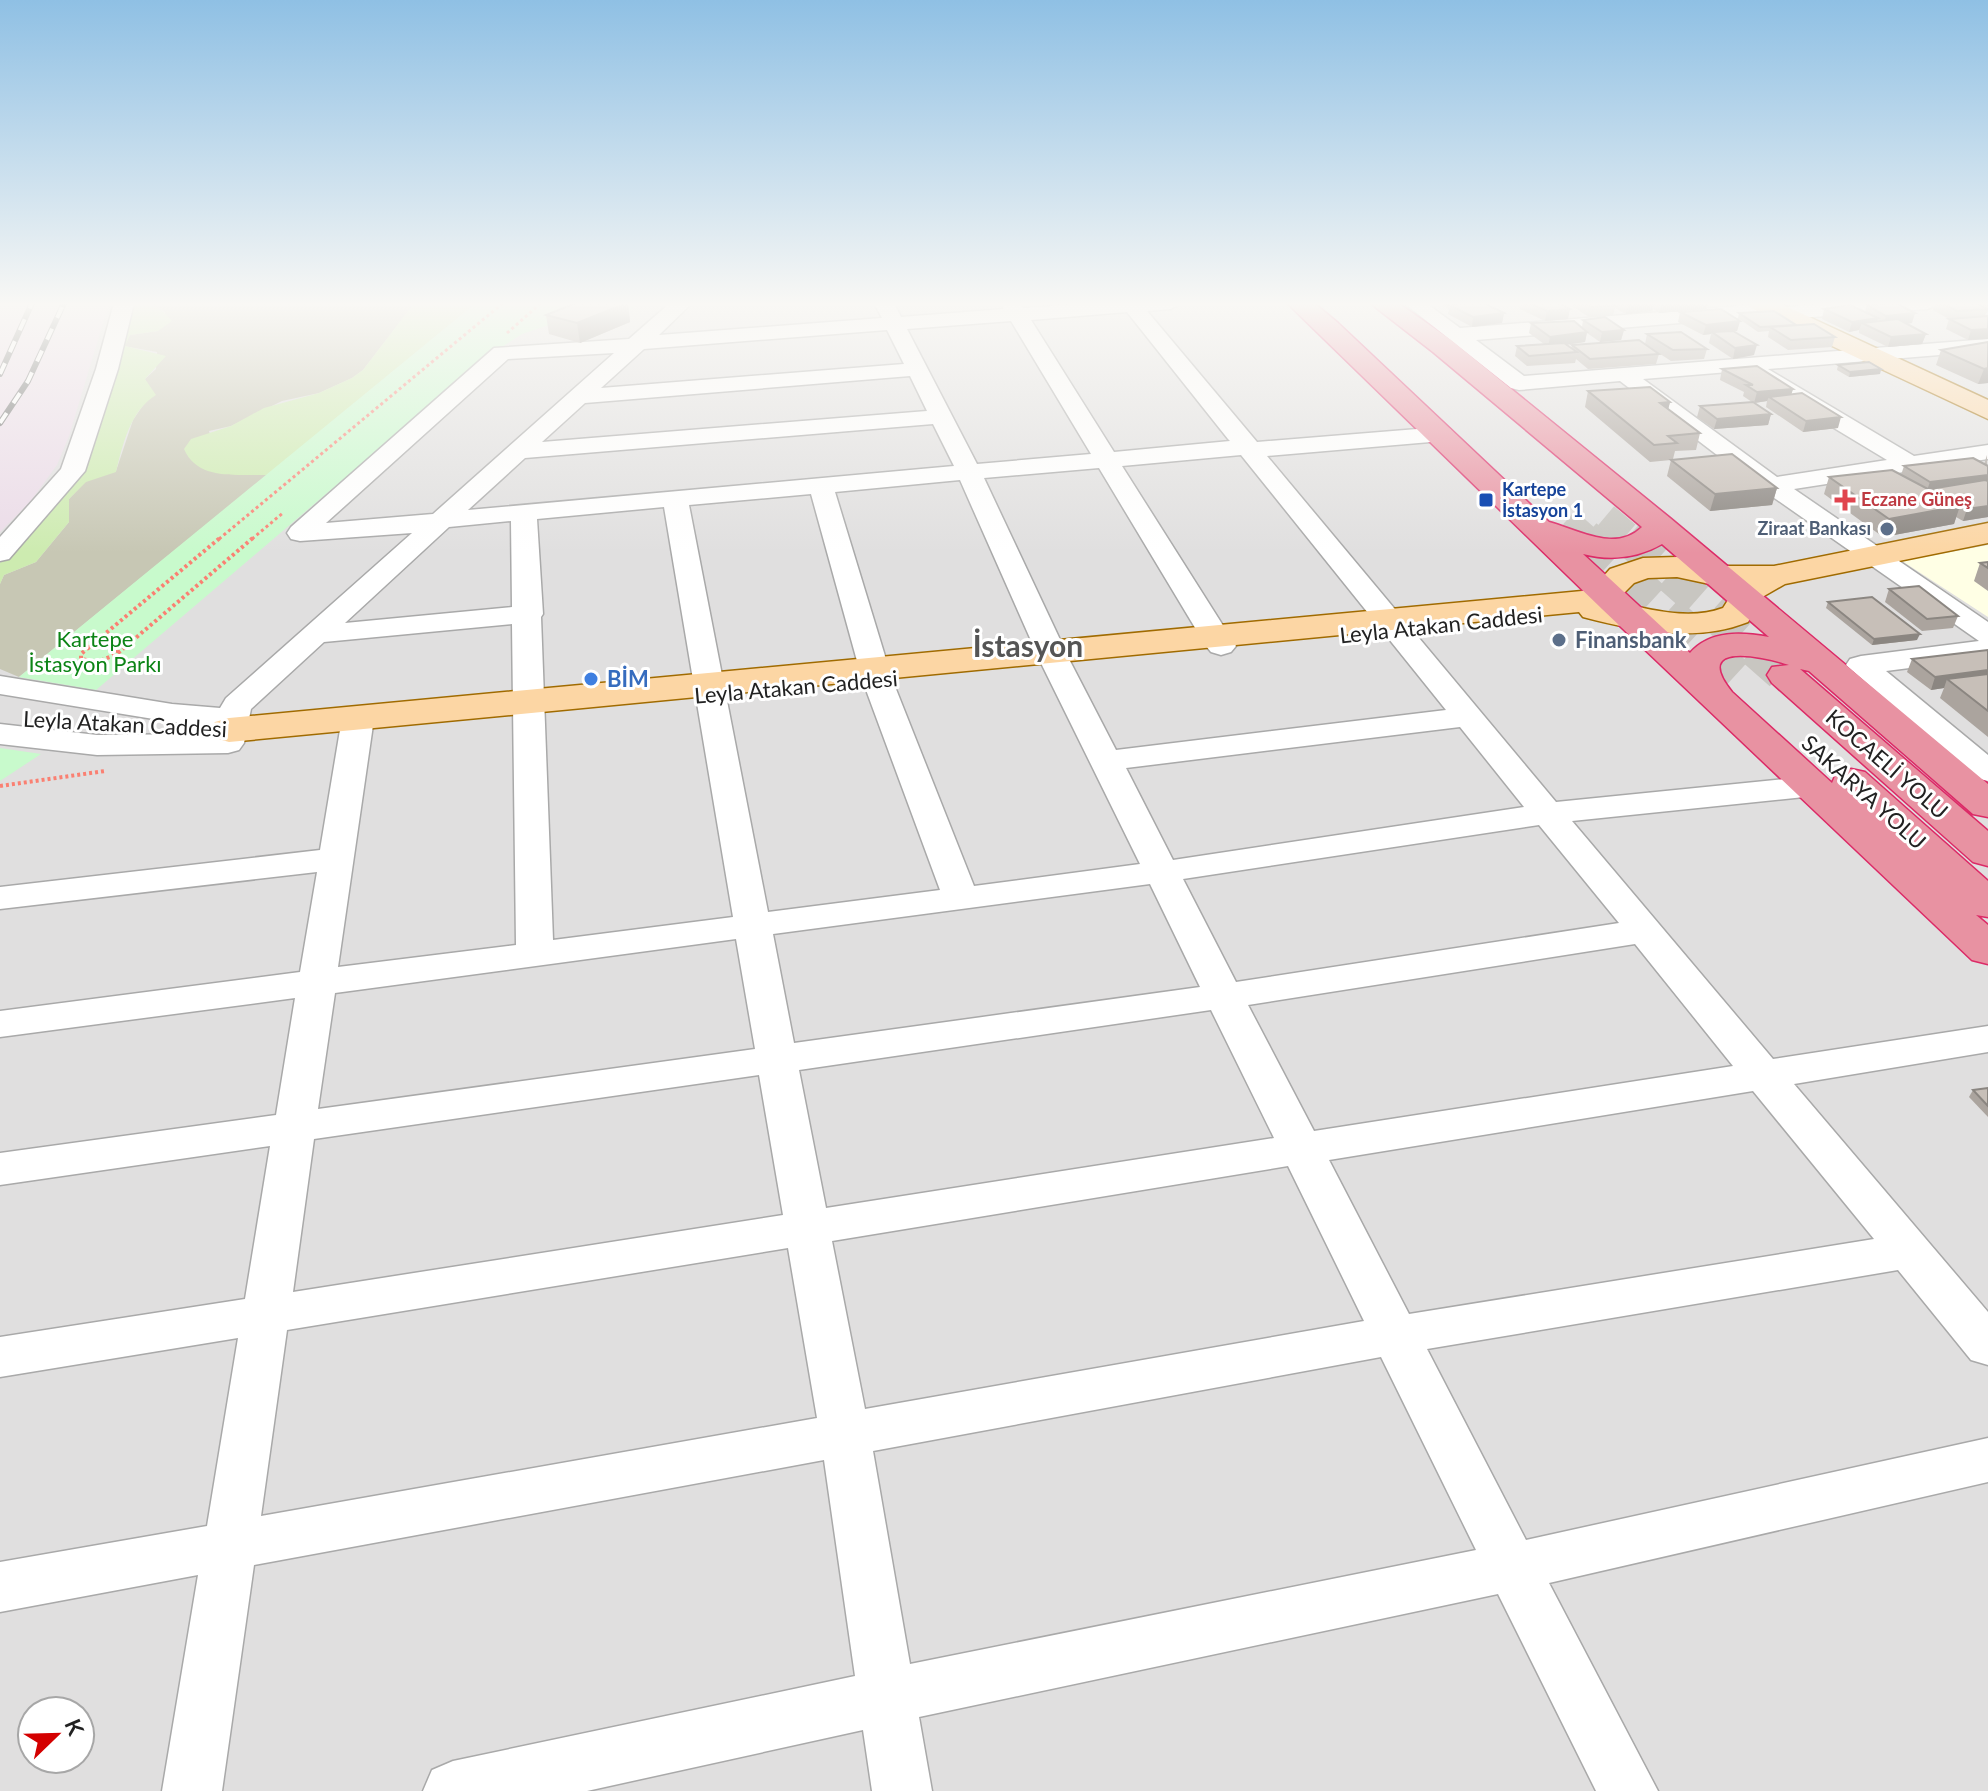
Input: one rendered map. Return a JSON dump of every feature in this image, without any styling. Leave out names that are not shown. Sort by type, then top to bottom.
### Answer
[{"type":"highway","points":[[1397,387],[1442,434],[1574,543],[1617,547],[1645,541],[1654,536],[1659,525]]},
{"type":"highway","points":[[1405,387],[1552,524],[1574,562]]},
{"type":"highway","points":[[1456,387],[1570,486]]},
{"type":"highway","points":[[1502,387],[1659,525],[1988,805]]},
{"type":"highway","points":[[1596,605],[1729,690],[1814,786],[1988,950]]},
{"type":"highway","points":[[1729,690],[1702,677],[1707,655],[1716,650],[1761,645],[1796,654],[1828,668]]},
{"type":"highway","name":"KOCAELİ YOLU","points":[[1785,675],[1988,853]]},
{"type":"highway","name":"SAKARYA YOLU","points":[[1729,690],[1988,904]]},
{"type":"main road","points":[[1937,387],[1988,411]]},
{"type":"main road","points":[[1596,605],[1622,576],[1643,568],[1677,567],[1732,586],[1988,533]]},
{"type":"main road","points":[[1574,562],[1581,583],[1596,605],[1665,622],[1708,624],[1736,615],[1743,608],[1732,586]]},
{"type":"main road","name":"Leyla Atakan Caddesi","points":[[229,730],[358,724],[1596,605]]},
{"type":"street","points":[[0,553],[73,471],[101,387]]},
{"type":"street","points":[[464,387],[300,533],[969,472],[1442,434]]},
{"type":"street","points":[[0,685],[172,713],[229,730],[237,705],[592,387]]},
{"type":"street","points":[[582,396],[699,387]]},
{"type":"street","points":[[925,387],[969,472],[1054,658],[1628,1791]]},
{"type":"street","points":[[1062,387],[1218,642]]},
{"type":"street","points":[[1199,387],[1467,717],[1550,813],[1988,1346]]},
{"type":"street","points":[[1638,387],[1872,556],[1988,635]]},
{"type":"street","points":[[1782,387],[1910,464]]},
{"type":"street","points":[[521,451],[940,417]]},
{"type":"street","points":[[1772,485],[1988,452]]},
{"type":"street","points":[[821,486],[876,674],[961,898]]},
{"type":"street","points":[[675,499],[845,1434],[902,1791]]},
{"type":"street","points":[[524,513],[529,614],[528,707],[535,954]]},
{"type":"street","points":[[317,634],[529,614]]},
{"type":"street","points":[[1988,649],[1861,665],[1988,771]]},
{"type":"street","points":[[1107,761],[1467,717]]},
{"type":"street","name":"Leyla Atakan Caddesi","points":[[0,718],[133,728],[229,730]]},
{"type":"street","points":[[192,1791],[358,724]]},
{"type":"street","name":"Leyla Atakan Caddesi","points":[[0,734],[97,745],[229,730]]},
{"type":"street","points":[[0,1024],[1162,872],[1550,813],[1814,786]]},
{"type":"street","points":[[0,898],[335,859]]},
{"type":"street","points":[[0,1169],[1224,996],[1644,931]]},
{"type":"street","points":[[0,1357],[1988,1039]]},
{"type":"street","points":[[0,1587],[1395,1335],[1909,1251]]},
{"type":"street","points":[[453,1791],[885,1697],[1512,1567],[1988,1460]]},
{"type":"path","points":[[88,648],[110,644],[117,646],[119,651],[110,658],[90,662],[81,659],[81,654],[88,648],[402,387]]},
{"type":"shaded area","points":[[0,387],[1988,387],[1988,1791],[0,1791]]},
{"type":"shaded area","points":[[0,387],[84,387],[57,465],[30,502],[0,532]]},
{"type":"shaded area","points":[[148,387],[333,387],[282,401],[231,426],[209,431],[221,473],[267,475],[19,677],[0,669],[0,584],[4,575],[36,562],[69,522],[69,499],[86,481],[116,471],[133,420],[146,401]]},
{"type":"shaded area","points":[[1988,545],[1988,617],[1902,561]]},
{"type":"green space","points":[[104,387],[150,387],[156,395],[134,419],[116,472],[86,482],[69,499],[69,522],[36,562],[4,575],[0,584],[0,563],[80,472]]},
{"type":"green space","points":[[333,387],[374,387],[267,475],[231,475],[208,471],[190,459],[184,449],[191,439],[231,426],[264,408]]},
{"type":"green space","name":"Kartepe İstasyon Parkı","points":[[374,387],[452,387],[96,690],[19,677]]},
{"type":"green space","points":[[0,748],[41,754],[0,781]]},
{"type":"building","points":[[1650,387],[1670,402],[1660,403],[1700,433],[1668,436],[1677,443],[1654,445],[1588,391]]},
{"type":"building","points":[[1748,387],[1793,389],[1757,392]]},
{"type":"building","points":[[1802,393],[1841,417],[1806,421],[1769,397]]},
{"type":"building","points":[[1753,402],[1771,414],[1717,419],[1700,406]]},
{"type":"building","points":[[1732,454],[1777,488],[1715,494],[1671,460]]},
{"type":"building","points":[[1973,458],[1988,466],[1988,475],[1930,482],[1904,466]]},
{"type":"building","points":[[1892,470],[1960,506],[1889,519],[1829,477]]},
{"type":"building","points":[[1988,481],[1988,506],[1967,509],[1930,489]]},
{"type":"building","points":[[1919,586],[1958,616],[1927,619],[1889,589]]},
{"type":"building","points":[[1872,597],[1920,634],[1874,639],[1828,602]]},
{"type":"building","points":[[1988,650],[1988,670],[1935,677],[1912,659]]},
{"type":"building","points":[[1988,674],[1988,711],[1947,679]]},
{"type":"building","points":[[1988,1088],[1988,1106],[1973,1090]]},
{"type":"tunnel","points":[[1605,517],[1631,539]]},
{"type":"tunnel","points":[[1566,521],[1586,539]]},
{"type":"tunnel","points":[[1584,537],[1740,680]]},
{"type":"tunnel","points":[[1628,537],[1785,675]]},
{"type":"railway","points":[[0,423],[24,387]]},
{"type":"place","name":"Kartepe İstasyon 1","points":[[1486,500]]},
{"type":"place","name":"Eczane Güneş","points":[[1845,500]]},
{"type":"place","name":"Ziraat Bankası","points":[[1887,529]]},
{"type":"place","name":"Finansbank","points":[[1559,640]]},
{"type":"place","name":"BİM","points":[[591,679]]},
{"type":"district","name":"İstasyon","points":[[1028,647]]}]
